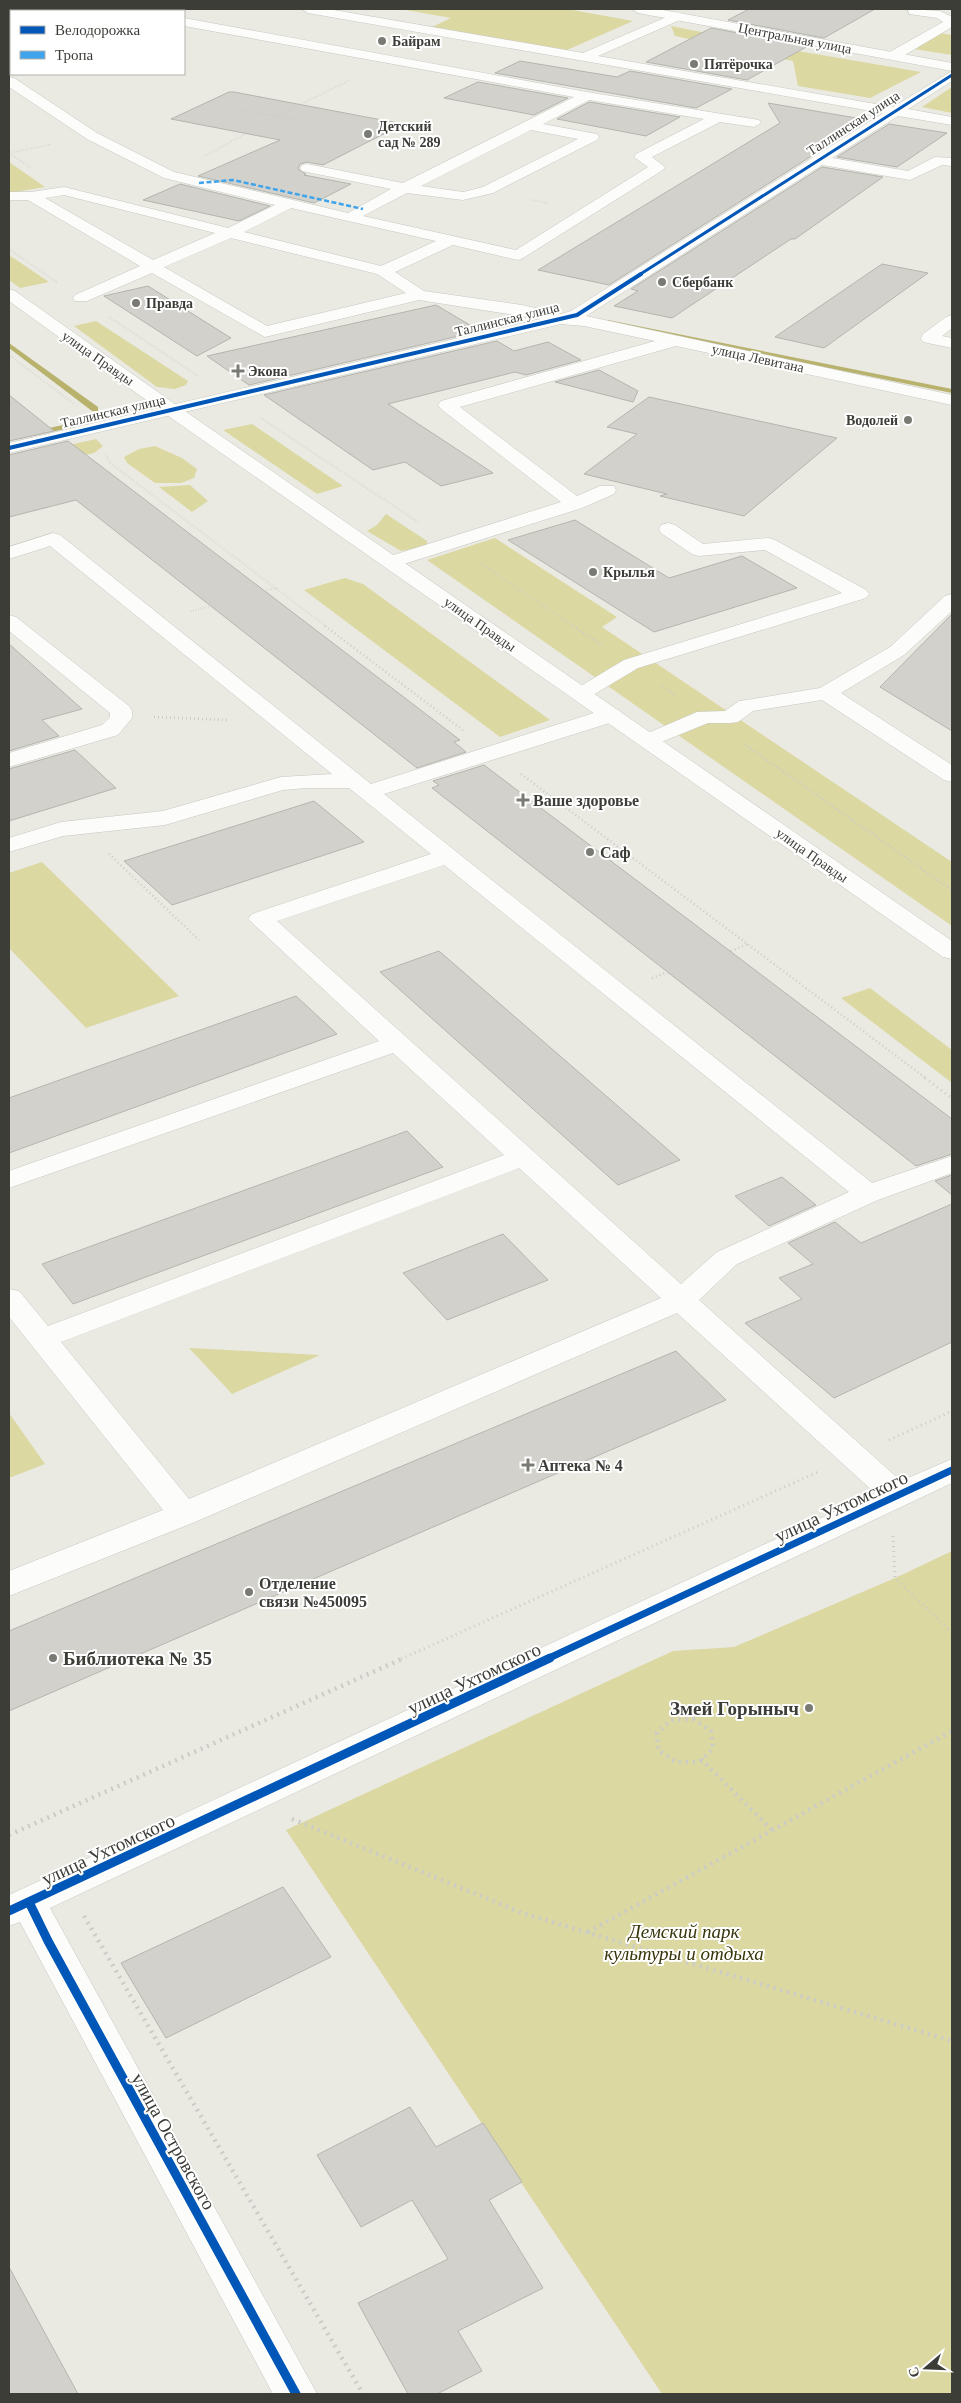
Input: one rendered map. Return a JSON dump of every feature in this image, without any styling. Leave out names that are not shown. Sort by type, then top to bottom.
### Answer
[{"type":"street","points":[[308,9],[952,121]]},
{"type":"street","points":[[346,16],[365,9]]},
{"type":"street","name":"Центральная улица","points":[[638,9],[952,67]]},
{"type":"street","points":[[894,56],[952,22],[940,15],[913,11]]},
{"type":"street","points":[[563,68],[678,16]]},
{"type":"street","points":[[185,22],[394,59],[587,96],[754,123]]},
{"type":"street","name":"Таллинская улица","points":[[9,448],[577,315],[952,75]]},
{"type":"street","points":[[529,84],[546,76]]},
{"type":"street","points":[[9,81],[92,136],[169,175],[518,255],[658,167],[641,157],[718,117]]},
{"type":"street","points":[[351,218],[364,209],[587,96]]},
{"type":"street","points":[[307,168],[406,188],[463,196],[488,190],[592,136],[529,125]]},
{"type":"street","points":[[819,160],[910,176],[940,160],[952,162]]},
{"type":"street","points":[[9,196],[31,196],[64,190],[383,271],[419,295]]},
{"type":"street","points":[[31,196],[265,332],[419,295],[522,310],[562,319]]},
{"type":"street","points":[[81,298],[290,204]]},
{"type":"street","points":[[383,271],[452,240]]},
{"type":"street","name":"улица Правды","points":[[9,294],[173,411],[610,715],[949,946]]},
{"type":"street","name":"улица Левитана","points":[[562,319],[584,321],[676,340],[952,400]]},
{"type":"street","points":[[952,320],[929,338],[952,343]]},
{"type":"street","points":[[575,504],[447,405],[661,346],[676,340]]},
{"type":"street","points":[[391,562],[575,504],[607,490]]},
{"type":"street","points":[[581,694],[632,664],[859,594],[768,544],[699,550],[668,529]]},
{"type":"street","points":[[9,553],[53,539],[868,1194]]},
{"type":"street","points":[[649,742],[705,717],[730,717],[747,706],[826,693],[897,651],[952,600]]},
{"type":"street","points":[[9,621],[121,711],[121,718],[110,730],[9,760]]},
{"type":"street","points":[[826,693],[952,775]]},
{"type":"street","points":[[9,845],[61,830],[165,818],[288,783],[361,786],[610,715]]},
{"type":"street","points":[[448,856],[260,919],[898,1496]]},
{"type":"street","points":[[9,1180],[396,1043]]},
{"type":"street","points":[[42,1339],[523,1157]]},
{"type":"street","points":[[9,1584],[184,1514],[681,1300],[727,1258],[868,1194],[952,1164]]},
{"type":"street","points":[[9,1298],[184,1514]]},
{"type":"street","name":"улица Ухтомского","points":[[32,1900],[952,1470]]},
{"type":"street","name":"улица Островского","points":[[32,1900],[48,1941],[296,2394]]},
{"type":"path","points":[[169,175],[275,117],[394,59]]},
{"type":"path","points":[[234,109],[322,124]]},
{"type":"path","points":[[488,190],[588,211]]},
{"type":"path","points":[[9,355],[84,411],[94,428]]},
{"type":"path","points":[[264,591],[277,588]]},
{"type":"path","points":[[121,718],[207,718],[286,726]]},
{"type":"path","points":[[80,827],[199,940]]},
{"type":"path","points":[[731,952],[748,944]]},
{"type":"path","points":[[9,1835],[952,1411]]},
{"type":"path","points":[[898,1496],[892,1528],[895,1578],[952,1633]]},
{"type":"path","points":[[694,1719],[711,1731],[713,1749],[701,1759],[699,1762],[676,1762],[658,1750],[657,1733],[671,1720],[694,1719]]},
{"type":"path","points":[[587,1933],[952,1730]]},
{"type":"path","points":[[701,1759],[772,1830]]},
{"type":"path","points":[[289,1818],[526,1914],[952,2040]]},
{"type":"path","points":[[32,1900],[86,1918],[364,2394]]},
{"type":"green space","points":[[400,9],[567,9],[633,21],[567,50],[432,27],[451,18]]},
{"type":"green space","points":[[671,26],[792,50],[921,72],[870,98],[798,86],[793,61],[675,36]]},
{"type":"green space","points":[[940,33],[952,35],[952,55],[914,49]]},
{"type":"green space","points":[[952,87],[952,113],[922,107]]},
{"type":"green space","points":[[9,162],[45,187],[9,193]]},
{"type":"green space","points":[[9,255],[49,282],[20,288],[9,280]]},
{"type":"green space","points":[[96,321],[188,381],[186,385],[175,389],[157,387],[74,326]]},
{"type":"green space","points":[[252,424],[343,486],[317,494],[223,430]]},
{"type":"green space","points":[[96,439],[103,446],[94,453],[9,473],[9,459]]},
{"type":"green space","points":[[155,446],[182,458],[197,469],[194,478],[181,483],[155,483],[127,463],[124,457],[139,449]]},
{"type":"green space","points":[[190,485],[208,501],[192,512],[159,487]]},
{"type":"green space","points":[[386,514],[427,541],[427,546],[401,551],[367,531],[377,525]]},
{"type":"green space","points":[[495,538],[617,617],[602,627],[952,862],[952,926],[427,560]]},
{"type":"green space","points":[[345,578],[363,584],[550,720],[500,737],[304,590]]},
{"type":"green space","points":[[42,862],[179,996],[86,1028],[9,948],[9,873]]},
{"type":"green space","points":[[870,988],[952,1050],[952,1083],[841,998]]},
{"type":"green space","points":[[189,1348],[320,1355],[232,1394]]},
{"type":"green space","points":[[9,1413],[45,1464],[9,1478]]},
{"type":"green space","name":"Демский парк культуры и отдыха","points":[[952,1551],[952,2394],[662,2394],[286,1830],[673,1651],[734,1647],[895,1578]]},
{"type":"building","points":[[749,9],[875,9],[824,38],[728,20]]},
{"type":"building","points":[[711,28],[808,46],[747,80],[646,62]]},
{"type":"building","points":[[520,61],[617,77],[630,71],[732,89],[696,108],[495,73]]},
{"type":"building","points":[[478,82],[568,98],[534,115],[444,98]]},
{"type":"building","points":[[229,92],[403,124],[323,165],[307,162],[300,164],[298,169],[306,174],[304,175],[351,184],[314,203],[198,176],[280,140],[171,119]]},
{"type":"building","points":[[589,102],[680,117],[646,136],[557,119]]},
{"type":"building","points":[[768,103],[868,120],[609,285],[538,270],[780,123]]},
{"type":"building","points":[[889,124],[947,133],[897,167],[837,157]]},
{"type":"building","points":[[822,167],[883,177],[795,239],[791,239],[672,318],[614,306],[638,291],[631,289]]},
{"type":"building","points":[[180,184],[270,206],[239,221],[143,200]]},
{"type":"building","points":[[882,264],[928,273],[824,348],[775,337]]},
{"type":"building","points":[[148,286],[231,338],[197,356],[104,296]]},
{"type":"building","points":[[436,305],[480,331],[249,385],[207,356]]},
{"type":"building","points":[[497,341],[514,351],[548,342],[581,360],[526,375],[515,372],[388,404],[493,473],[441,486],[405,462],[373,470],[264,395]]},
{"type":"building","points":[[599,370],[638,391],[633,402],[555,382]]},
{"type":"building","points":[[9,395],[54,431],[9,441]]},
{"type":"building","points":[[649,397],[837,438],[744,516],[660,496],[667,494],[584,474],[637,434],[607,427]]},
{"type":"building","points":[[68,441],[460,740],[454,742],[466,752],[417,768],[76,500],[9,517],[9,455]]},
{"type":"building","points":[[575,520],[669,578],[742,556],[797,588],[654,632],[508,540]]},
{"type":"building","points":[[952,614],[952,731],[880,687]]},
{"type":"building","points":[[9,644],[82,709],[42,720],[59,736],[9,751]]},
{"type":"building","points":[[75,750],[116,788],[9,821],[9,769]]},
{"type":"building","points":[[484,765],[952,1119],[952,1154],[916,1166],[432,788],[439,785],[433,781]]},
{"type":"building","points":[[314,801],[364,842],[172,905],[124,861]]},
{"type":"building","points":[[439,951],[680,1160],[618,1185],[380,972]]},
{"type":"building","points":[[296,996],[337,1034],[9,1153],[9,1098]]},
{"type":"building","points":[[407,1131],[443,1167],[73,1304],[42,1264]]},
{"type":"building","points":[[952,1175],[952,1195],[935,1181]]},
{"type":"building","points":[[782,1177],[816,1205],[769,1226],[735,1196]]},
{"type":"building","points":[[952,1204],[952,1342],[834,1398],[745,1323],[802,1299],[779,1278],[813,1264],[788,1243],[835,1222],[861,1243]]},
{"type":"building","points":[[503,1234],[548,1280],[447,1320],[403,1273]]},
{"type":"building","points":[[676,1351],[726,1400],[9,1711],[9,1631]]},
{"type":"building","points":[[283,1887],[331,1957],[166,2038],[121,1963]]},
{"type":"building","points":[[410,2107],[436,2147],[483,2123],[522,2182],[489,2200],[543,2288],[458,2331],[482,2371],[437,2394],[408,2394],[358,2303],[448,2259],[412,2200],[361,2227],[317,2155]]},
{"type":"building","points":[[9,2267],[78,2394],[9,2394]]},
{"type":"waterway","points":[[611,322],[952,391]]},
{"type":"waterway","points":[[9,345],[95,409]]},
{"type":"waterway","points":[[9,439],[90,421]]},
{"type":"marked path","points":[[199,183],[233,180],[363,209]]},
{"type":"cycle path","points":[[9,448],[577,315],[952,75]]},
{"type":"cycle path","points":[[9,1911],[952,1470]]},
{"type":"cycle path","points":[[29,1902],[48,1941],[296,2394]]},
{"type":"place","name":"Байрам","points":[[382,41]]},
{"type":"place","name":"Пятёрочка","points":[[694,64]]},
{"type":"place","name":"Детский сад № 289","points":[[368,134]]},
{"type":"place","name":"Сбербанк","points":[[662,282]]},
{"type":"place","name":"Правда","points":[[136,303]]},
{"type":"place","name":"Экона","points":[[238,371]]},
{"type":"place","name":"Водолей","points":[[908,420]]},
{"type":"place","name":"Крылья","points":[[593,572]]},
{"type":"place","name":"Ваше здоровье","points":[[523,800]]},
{"type":"place","name":"Саф","points":[[590,852]]},
{"type":"place","name":"Аптека № 4","points":[[528,1465]]},
{"type":"place","name":"Отделение связи №450095","points":[[249,1592]]},
{"type":"place","name":"Библиотека № 35","points":[[53,1658]]},
{"type":"place","name":"Змей Горыныч","points":[[809,1708]]}]
